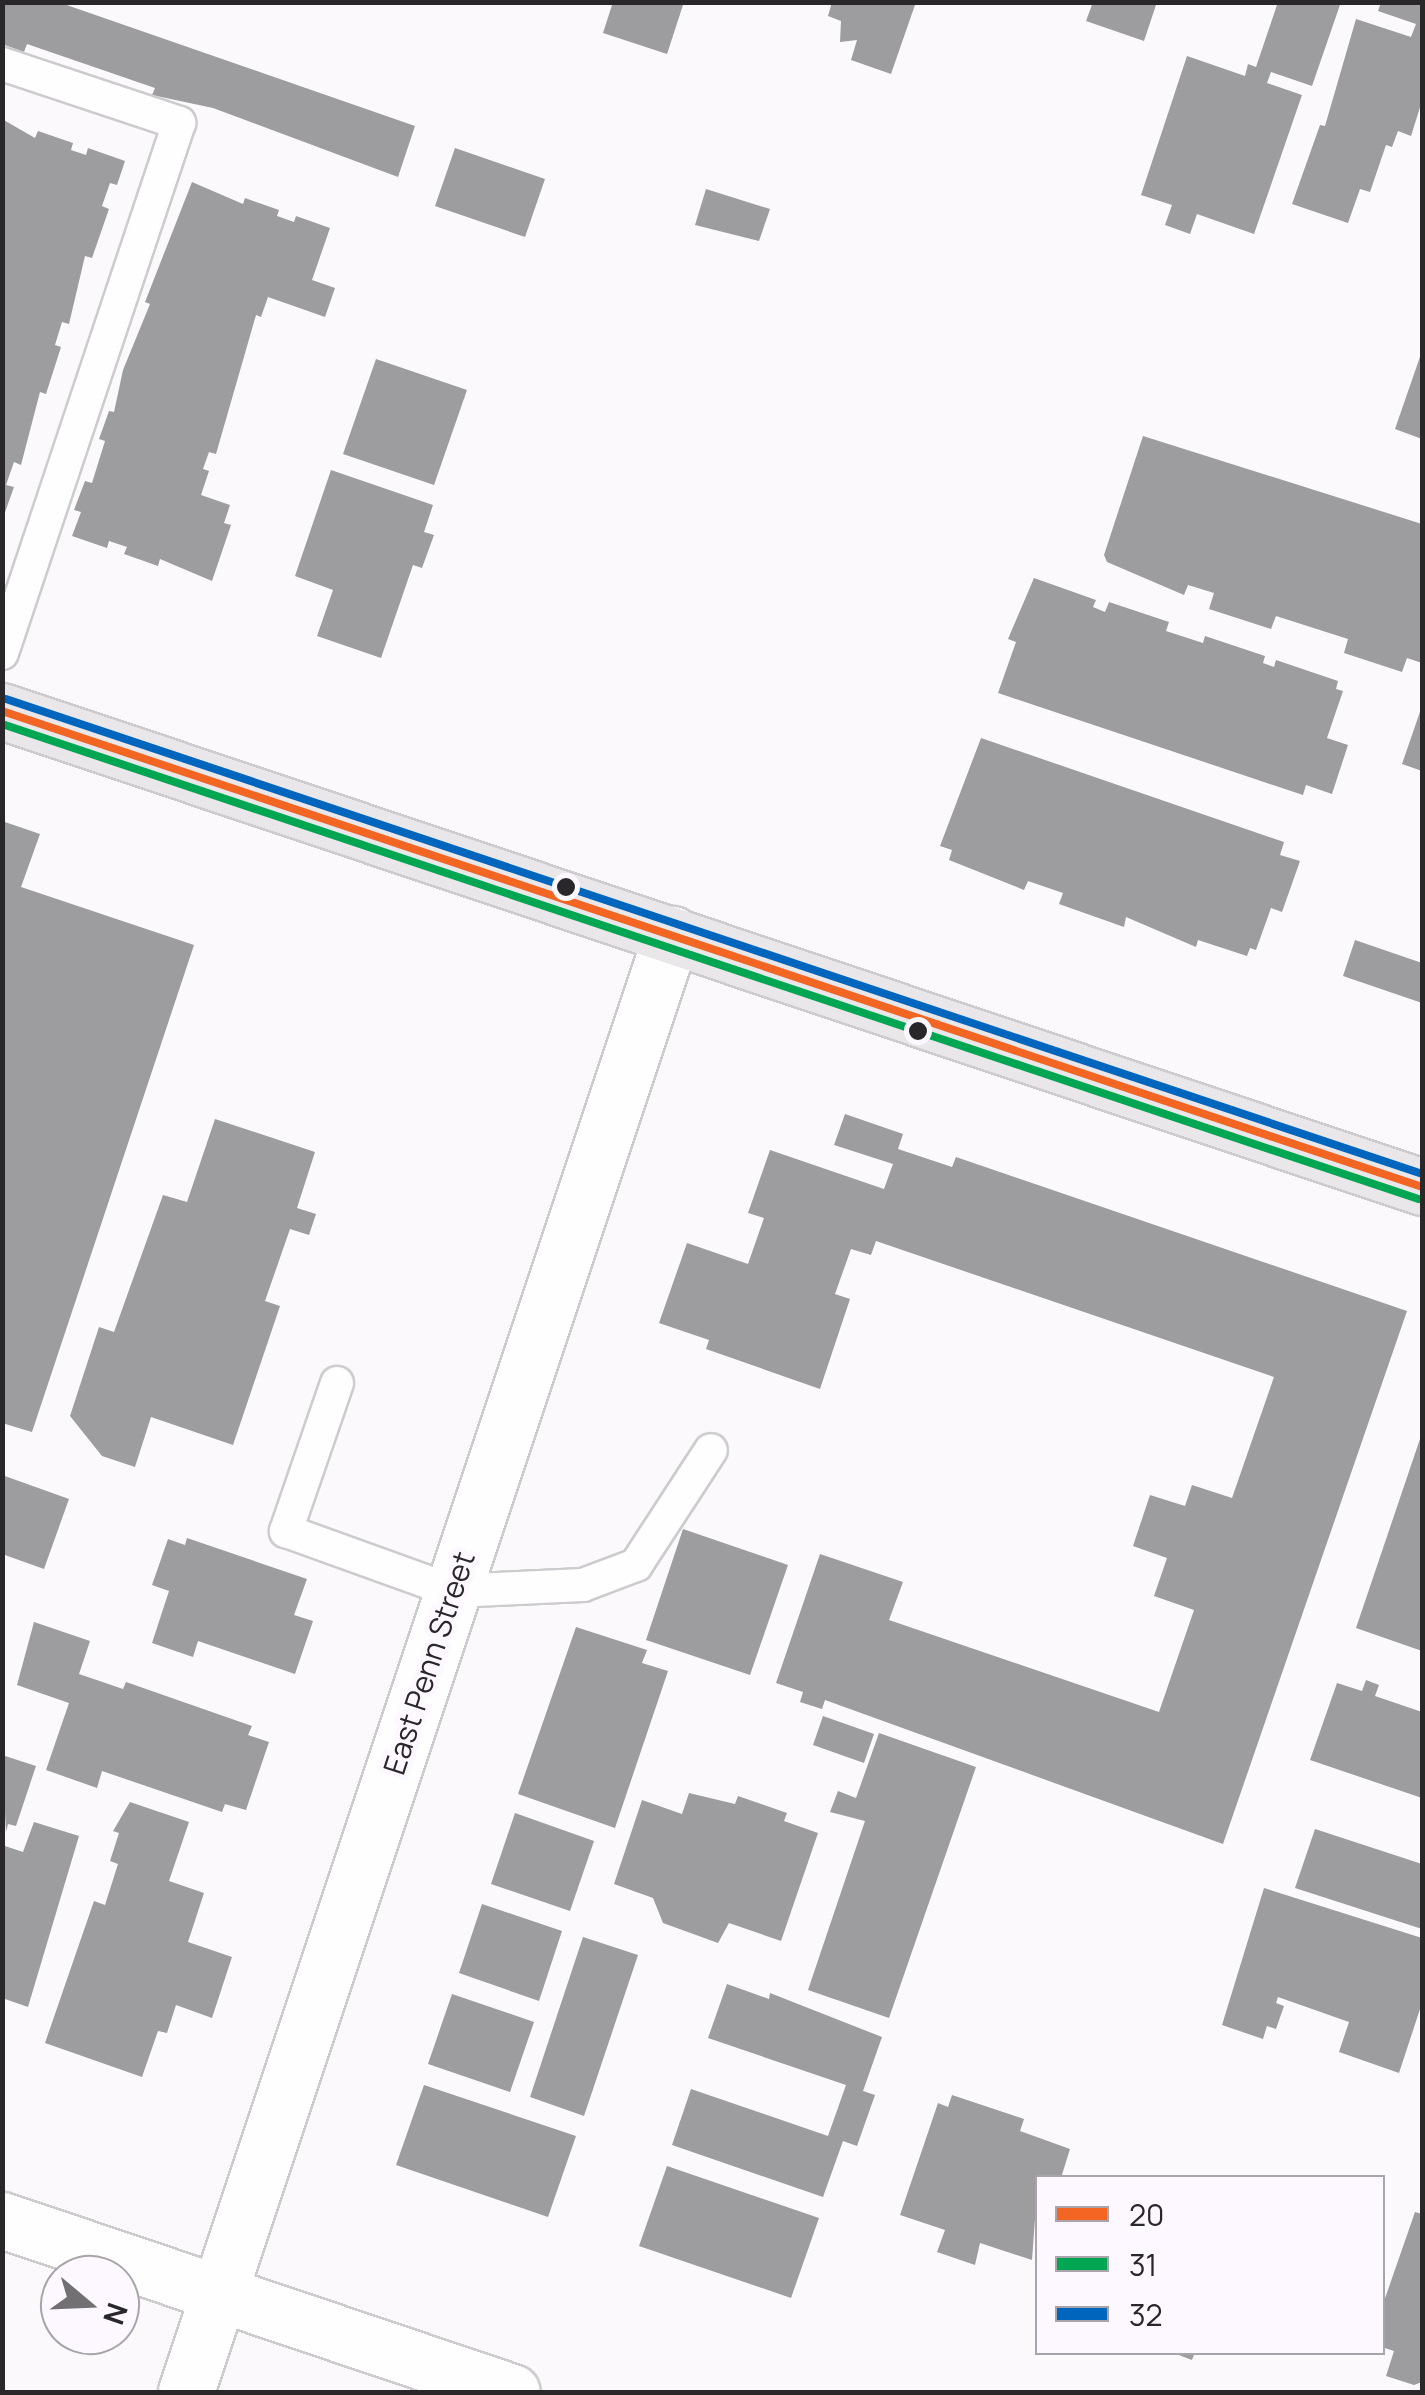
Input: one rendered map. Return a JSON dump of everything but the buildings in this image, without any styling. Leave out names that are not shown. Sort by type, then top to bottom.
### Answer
[{"type":"main road","points":[[2,710],[1422,1187]]},
{"type":"street","name":"East Penn Street","points":[[186,2392],[672,934]]},
{"type":"street","points":[[2,2220],[220,2290],[512,2392]]},
{"type":"lane","points":[[2,64],[179,122],[2,653]]},
{"type":"lane","points":[[337,1383],[286,1531],[453,1591],[583,1584],[636,1565],[711,1450]]},
{"type":"transit line","name":"32","points":[[6,699],[1422,1174]]},
{"type":"transit line","name":"20","points":[[2,711],[1422,1187]]},
{"type":"transit line","name":"31","points":[[2,724],[1418,1199]]}]
